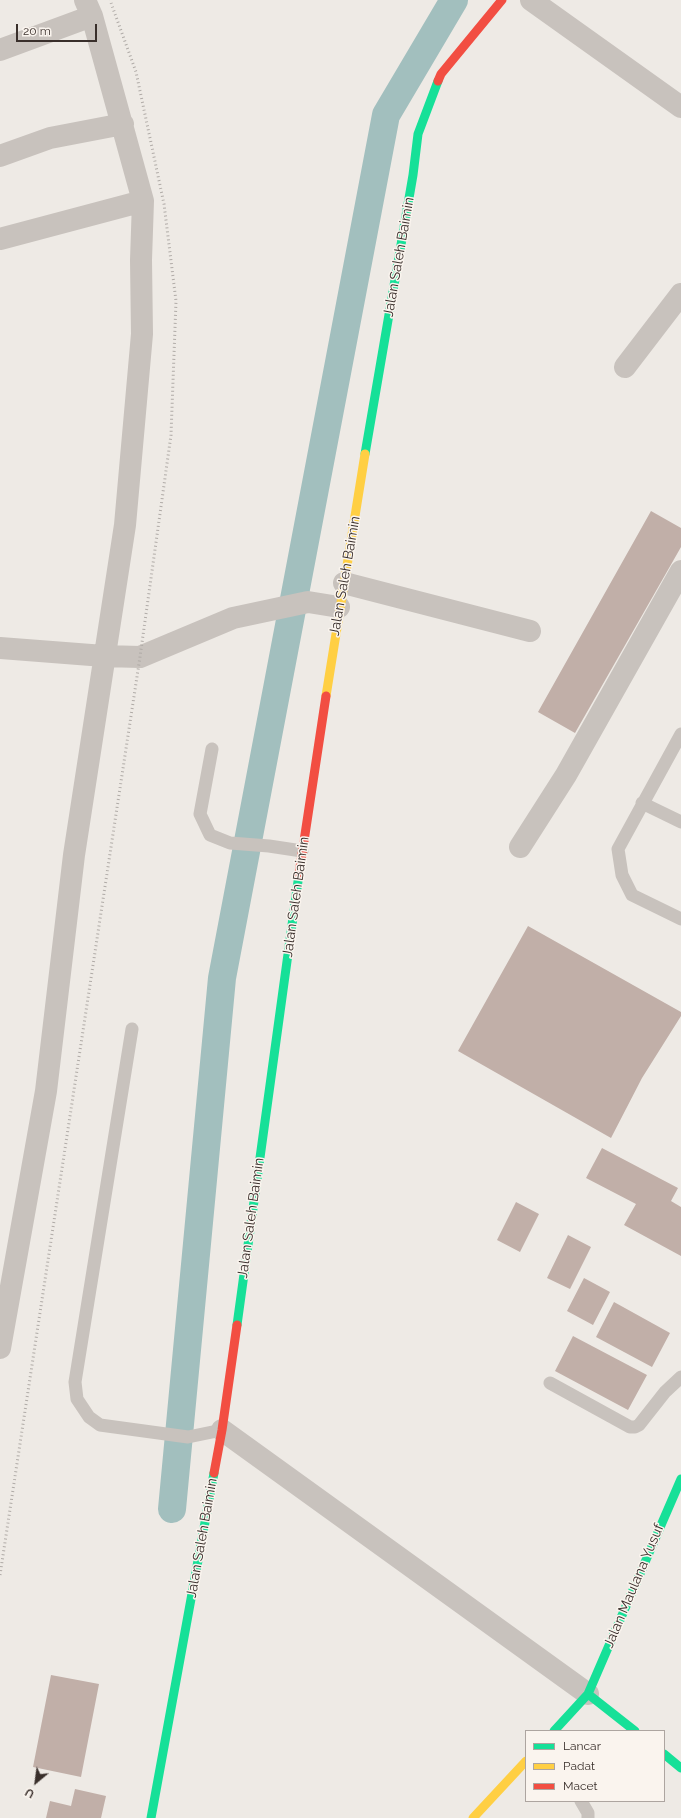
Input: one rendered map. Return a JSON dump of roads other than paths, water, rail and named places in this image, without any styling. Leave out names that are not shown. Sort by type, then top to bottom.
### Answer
[{"type":"street","name":"Jalan Saleh Baimin","points":[[152,1818],[222,1430],[302,851],[339,607],[413,175],[418,134],[441,74],[502,0]]},
{"type":"street","points":[[531,0],[681,107]]},
{"type":"street","points":[[0,50],[89,8],[123,124],[143,201],[141,260],[142,334],[125,525],[74,855],[46,1091],[0,1348]]},
{"type":"street","points":[[0,156],[50,138],[123,124]]},
{"type":"street","points":[[0,239],[143,201]]},
{"type":"street","points":[[625,367],[681,294]]},
{"type":"street","points":[[520,847],[566,776],[681,571]]},
{"type":"street","points":[[344,584],[530,632]]},
{"type":"street","points":[[0,648],[104,656],[140,657],[233,618],[308,602],[339,607]]},
{"type":"street","points":[[222,1430],[588,1694],[634,1730]]},
{"type":"street","name":"Jalan Maulana Yusuf","points":[[555,1730],[588,1694],[681,1479]]},
{"type":"street","points":[[665,1755],[681,1768]]},
{"type":"street","points":[[473,1818],[525,1762]]},
{"type":"lane","points":[[681,734],[618,849],[622,875],[632,895],[681,919]]},
{"type":"lane","points":[[212,749],[200,814],[210,835],[230,843],[269,846],[302,851]]},
{"type":"lane","points":[[642,803],[681,822]]},
{"type":"lane","points":[[132,1029],[75,1382],[77,1399],[89,1416],[100,1425],[188,1437],[222,1430]]},
{"type":"lane","points":[[550,1383],[630,1426],[635,1427],[639,1425],[665,1392],[681,1377]]},
{"type":"lane","points":[[582,1802],[588,1813],[588,1818]]},
{"type":"waterway","points":[[172,1509],[222,978],[386,115],[454,0]]},
{"type":"railway","points":[[0,1575],[140,657],[171,435],[176,301],[164,204],[136,72],[110,0]]}]
